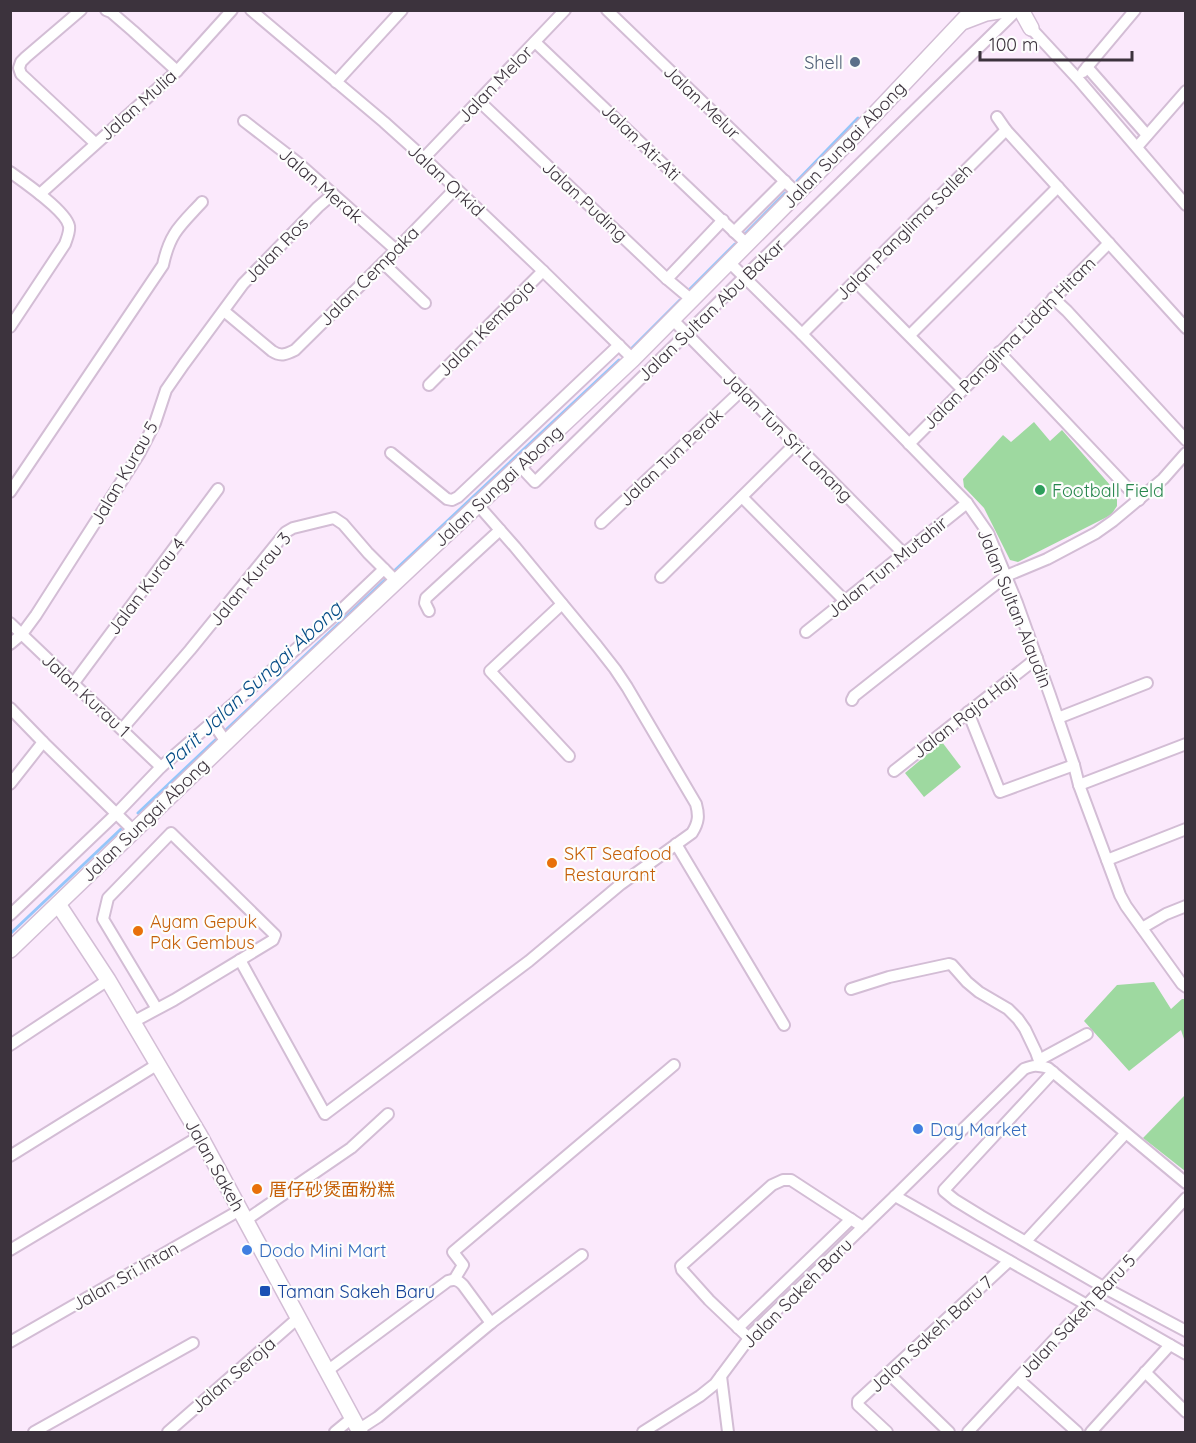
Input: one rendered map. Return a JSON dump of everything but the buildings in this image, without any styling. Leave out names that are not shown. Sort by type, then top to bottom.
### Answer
[{"type":"street","points":[[81,10],[26,57],[19,68],[21,74],[95,143]]},
{"type":"street","name":"Jalan Mulia","points":[[40,194],[177,71],[232,10]]},
{"type":"street","name":"Jalan Orkid","points":[[251,10],[424,158],[633,359]]},
{"type":"street","points":[[336,82],[402,10]]},
{"type":"street","name":"Jalan Melor","points":[[424,158],[565,10]]},
{"type":"street","name":"Jalan Melur","points":[[608,10],[797,193]]},
{"type":"street","name":"Jalan Sungai Abong","points":[[10,950],[134,831],[220,733],[260,695],[348,614],[396,581],[633,359],[871,119],[973,10]]},
{"type":"street","points":[[1078,79],[1135,10]]},
{"type":"street","points":[[110,11],[177,71]]},
{"type":"street","points":[[963,19],[986,13],[1014,11],[1078,79],[1185,205]]},
{"type":"street","name":"Jalan Sultan Abu Bakar","points":[[520,466],[535,482],[1014,11]]},
{"type":"street","name":"Jalan Ati-Ati","points":[[535,42],[747,244]]},
{"type":"street","points":[[1087,67],[1147,135]]},
{"type":"street","points":[[1137,147],[1185,91]]},
{"type":"street","name":"Jalan Puding","points":[[479,101],[692,300]]},
{"type":"street","points":[[997,117],[1006,130],[1185,328]]},
{"type":"street","name":"Jalan Merak","points":[[244,121],[297,162],[396,250]]},
{"type":"street","name":"Jalan Panglima Salleh","points":[[802,334],[1006,130]]},
{"type":"street","points":[[10,172],[40,194],[64,216],[69,224],[65,244],[10,327]]},
{"type":"street","points":[[734,232],[784,181]]},
{"type":"street","points":[[910,335],[1058,187]]},
{"type":"street","name":"Jalan Cempaka","points":[[224,311],[277,355],[285,355],[295,350],[455,189]]},
{"type":"street","name":"Jalan Ros","points":[[224,311],[243,284],[333,194]]},
{"type":"street","points":[[10,492],[163,265],[167,247],[175,231],[202,202]]},
{"type":"street","points":[[667,279],[723,220]]},
{"type":"street","name":"Jalan Panglima Lidah Hitam","points":[[909,444],[1109,243]]},
{"type":"street","name":"Jalan Sultan Alaudin","points":[[729,262],[967,503],[988,533],[1037,658],[1079,785],[1120,895],[1185,987]]},
{"type":"street","points":[[383,263],[425,303]]},
{"type":"street","name":"Jalan Kemboja","points":[[429,384],[543,271]]},
{"type":"street","points":[[855,281],[962,389]]},
{"type":"street","points":[[1053,298],[1185,440]]},
{"type":"street","name":"Jalan Kurau 5","points":[[10,644],[22,634],[42,605],[139,454],[155,423],[166,390],[224,311]]},
{"type":"street","name":"Jalan Tun Sri Lanang","points":[[672,320],[904,554]]},
{"type":"street","points":[[392,453],[447,499],[452,500],[458,497],[619,345]]},
{"type":"street","points":[[999,352],[1139,500]]},
{"type":"street","name":"Jalan Tun Perak","points":[[601,523],[742,390]]},
{"type":"street","points":[[661,577],[795,444]]},
{"type":"street","points":[[852,700],[854,696],[1006,576],[1047,559],[1096,533],[1139,500],[1185,453]]},
{"type":"street","name":"Jalan Kurau 4","points":[[74,684],[219,489]]},
{"type":"street","points":[[742,497],[845,601]]},
{"type":"street","name":"Jalan Tun Mutahir","points":[[806,632],[967,503]]},
{"type":"street","points":[[240,960],[325,1114],[529,962],[621,884],[697,826],[699,816],[696,804],[627,687],[597,646],[478,505]]},
{"type":"street","name":"Jalan Kurau 3","points":[[122,729],[286,532],[293,528],[334,518],[343,524],[396,581]]},
{"type":"street","points":[[429,611],[425,603],[426,598],[500,530]]},
{"type":"street","points":[[348,614],[384,569]]},
{"type":"street","points":[[562,604],[490,671],[570,756]]},
{"type":"street","name":"Jalan Kurau 1","points":[[10,622],[161,767]]},
{"type":"street","name":"Jalan Raja Haji","points":[[894,771],[1037,658]]},
{"type":"street","points":[[1058,718],[1147,683]]},
{"type":"street","points":[[10,915],[117,813],[161,767],[220,733],[260,695]]},
{"type":"street","points":[[10,708],[134,831]]},
{"type":"street","points":[[968,712],[1000,792],[1074,765]]},
{"type":"street","points":[[10,784],[43,742]]},
{"type":"street","points":[[1079,785],[1185,744]]},
{"type":"street","points":[[1107,860],[1185,829]]},
{"type":"street","points":[[133,1022],[157,1009],[273,940],[275,935],[171,833],[108,898],[103,919],[157,1009]]},
{"type":"street","points":[[676,844],[784,1025]]},
{"type":"street","name":"Jalan Sakeh","points":[[58,904],[108,980],[200,1136],[357,1427]]},
{"type":"street","points":[[1142,928],[1185,906]]},
{"type":"street","points":[[851,989],[889,977],[952,965],[978,992],[1008,1009],[1018,1019],[1045,1067],[1185,1183]]},
{"type":"street","points":[[10,1045],[108,980]]},
{"type":"street","name":"Jalan Sakeh Baru","points":[[643,1432],[715,1384],[749,1338],[1024,1070],[1034,1065],[1045,1067],[1087,1034]]},
{"type":"street","points":[[10,1156],[158,1064]]},
{"type":"street","points":[[454,1280],[463,1265],[453,1252],[674,1065]]},
{"type":"street","points":[[1045,1067],[944,1190],[945,1192],[1105,1288],[1185,1331]]},
{"type":"street","name":"Jalan Sri Intan","points":[[10,1342],[243,1215],[351,1148],[388,1114]]},
{"type":"street","points":[[1026,1241],[1125,1134]]},
{"type":"street","points":[[10,1250],[200,1136]]},
{"type":"street","points":[[749,1338],[709,1300],[681,1270],[681,1266],[772,1185],[783,1180],[791,1180],[863,1227]]},
{"type":"street","points":[[895,1196],[1009,1261],[1185,1354]]},
{"type":"street","name":"Jalan Sakeh Baru 5","points":[[968,1432],[1105,1288],[1185,1198]]},
{"type":"street","points":[[738,1328],[851,1219]]},
{"type":"street","points":[[335,1432],[357,1427],[378,1417],[491,1323],[582,1255]]},
{"type":"street","name":"Jalan Sakeh Baru 7","points":[[887,1432],[857,1403],[1009,1261]]},
{"type":"street","points":[[327,1371],[448,1281],[458,1280],[491,1323]]},
{"type":"street","name":"Jalan Seroja","points":[[168,1432],[298,1318]]},
{"type":"street","points":[[34,1432],[193,1343]]},
{"type":"street","points":[[1091,1432],[1170,1345]]},
{"type":"street","points":[[1145,1372],[1185,1412]]},
{"type":"street","points":[[888,1373],[949,1432]]},
{"type":"street","points":[[721,1376],[728,1432]]},
{"type":"street","points":[[1018,1379],[1077,1432]]},
{"type":"street","points":[[54,1432],[55,1421]]},
{"type":"green space","name":"Football Field","points":[[1034,422],[1050,441],[1062,430],[1117,493],[1117,506],[1111,515],[1018,562],[1010,560],[984,508],[964,487],[963,479],[1003,435],[1011,442]]},
{"type":"green space","points":[[942,742],[961,767],[924,797],[905,773]]},
{"type":"green space","points":[[1154,982],[1171,1009],[1185,999],[1185,1042],[1181,1030],[1129,1071],[1084,1021],[1117,985]]},
{"type":"green space","points":[[1185,1095],[1185,1171],[1143,1138]]},
{"type":"waterway","name":"Parit Jalan Sungai Abong","points":[[797,181],[858,118]]},
{"type":"waterway","name":"Parit Jalan Sungai Abong","points":[[745,234],[785,193]]},
{"type":"waterway","name":"Parit Jalan Sungai Abong","points":[[690,289],[735,244]]},
{"type":"waterway","name":"Parit Jalan Sungai Abong","points":[[630,350],[680,300]]},
{"type":"waterway","name":"Parit Jalan Sungai Abong","points":[[393,572],[619,360]]},
{"type":"waterway","name":"Parit Jalan Sungai Abong","points":[[138,813],[387,578]]},
{"type":"waterway","name":"Parit Jalan Sungai Abong","points":[[10,934],[121,829]]},
{"type":"place","name":"Shell","points":[[855,62]]},
{"type":"place","name":"Football Field","points":[[1040,490]]},
{"type":"place","name":"SKT Seafood Restaurant","points":[[552,863]]},
{"type":"place","name":"Ayam Gepuk Pak Gembus","points":[[138,931]]},
{"type":"place","name":"Day Market","points":[[918,1129]]},
{"type":"place","name":"厝仔砂煲面粉糕","points":[[257,1189]]},
{"type":"place","name":"Dodo Mini Mart","points":[[247,1250]]},
{"type":"place","name":"Taman Sakeh Baru","points":[[265,1291]]}]
